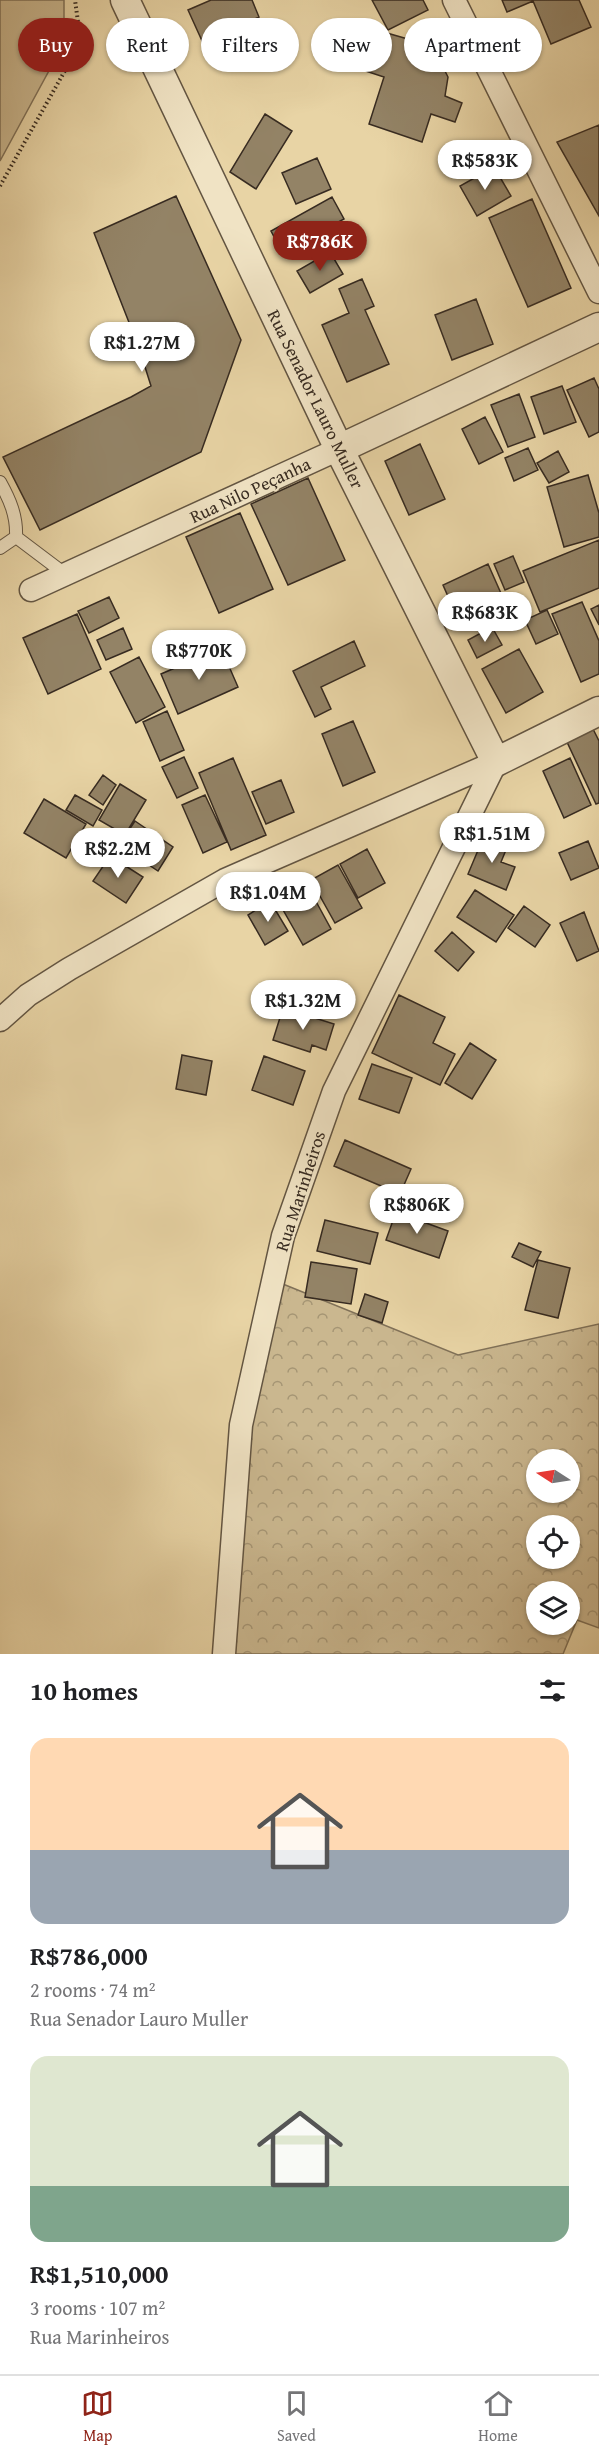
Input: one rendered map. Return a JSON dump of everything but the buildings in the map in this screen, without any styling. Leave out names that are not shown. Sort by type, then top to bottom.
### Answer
[{"type":"street","name":"Rua Senador Lauro Muller","points":[[126,0],[339,449],[496,762]]},
{"type":"street","points":[[454,0],[599,292]]},
{"type":"street","name":"Rua Nilo Peçanha","points":[[31,590],[599,327]]},
{"type":"street","points":[[0,1020],[28,995],[69,969],[225,880],[496,762],[599,711]]},
{"type":"street","name":"Rua Marinheiros","points":[[224,1654],[241,1425],[283,1236],[334,1091],[496,762]]},
{"type":"lane","points":[[0,482],[12,504],[17,525],[16,537]]},
{"type":"lane","points":[[16,537],[65,574]]},
{"type":"lane","points":[[0,548],[16,537]]},
{"type":"path","points":[[0,186],[76,51],[78,22],[75,0]]},
{"type":"green space","points":[[0,0],[64,0],[64,18],[18,18],[18,72],[48,72],[0,161]]},
{"type":"green space","points":[[273,1280],[458,1355],[599,1324],[599,1628],[580,1621],[580,1581],[526,1581],[526,1635],[571,1635],[563,1654],[224,1654],[241,1425]]}]
